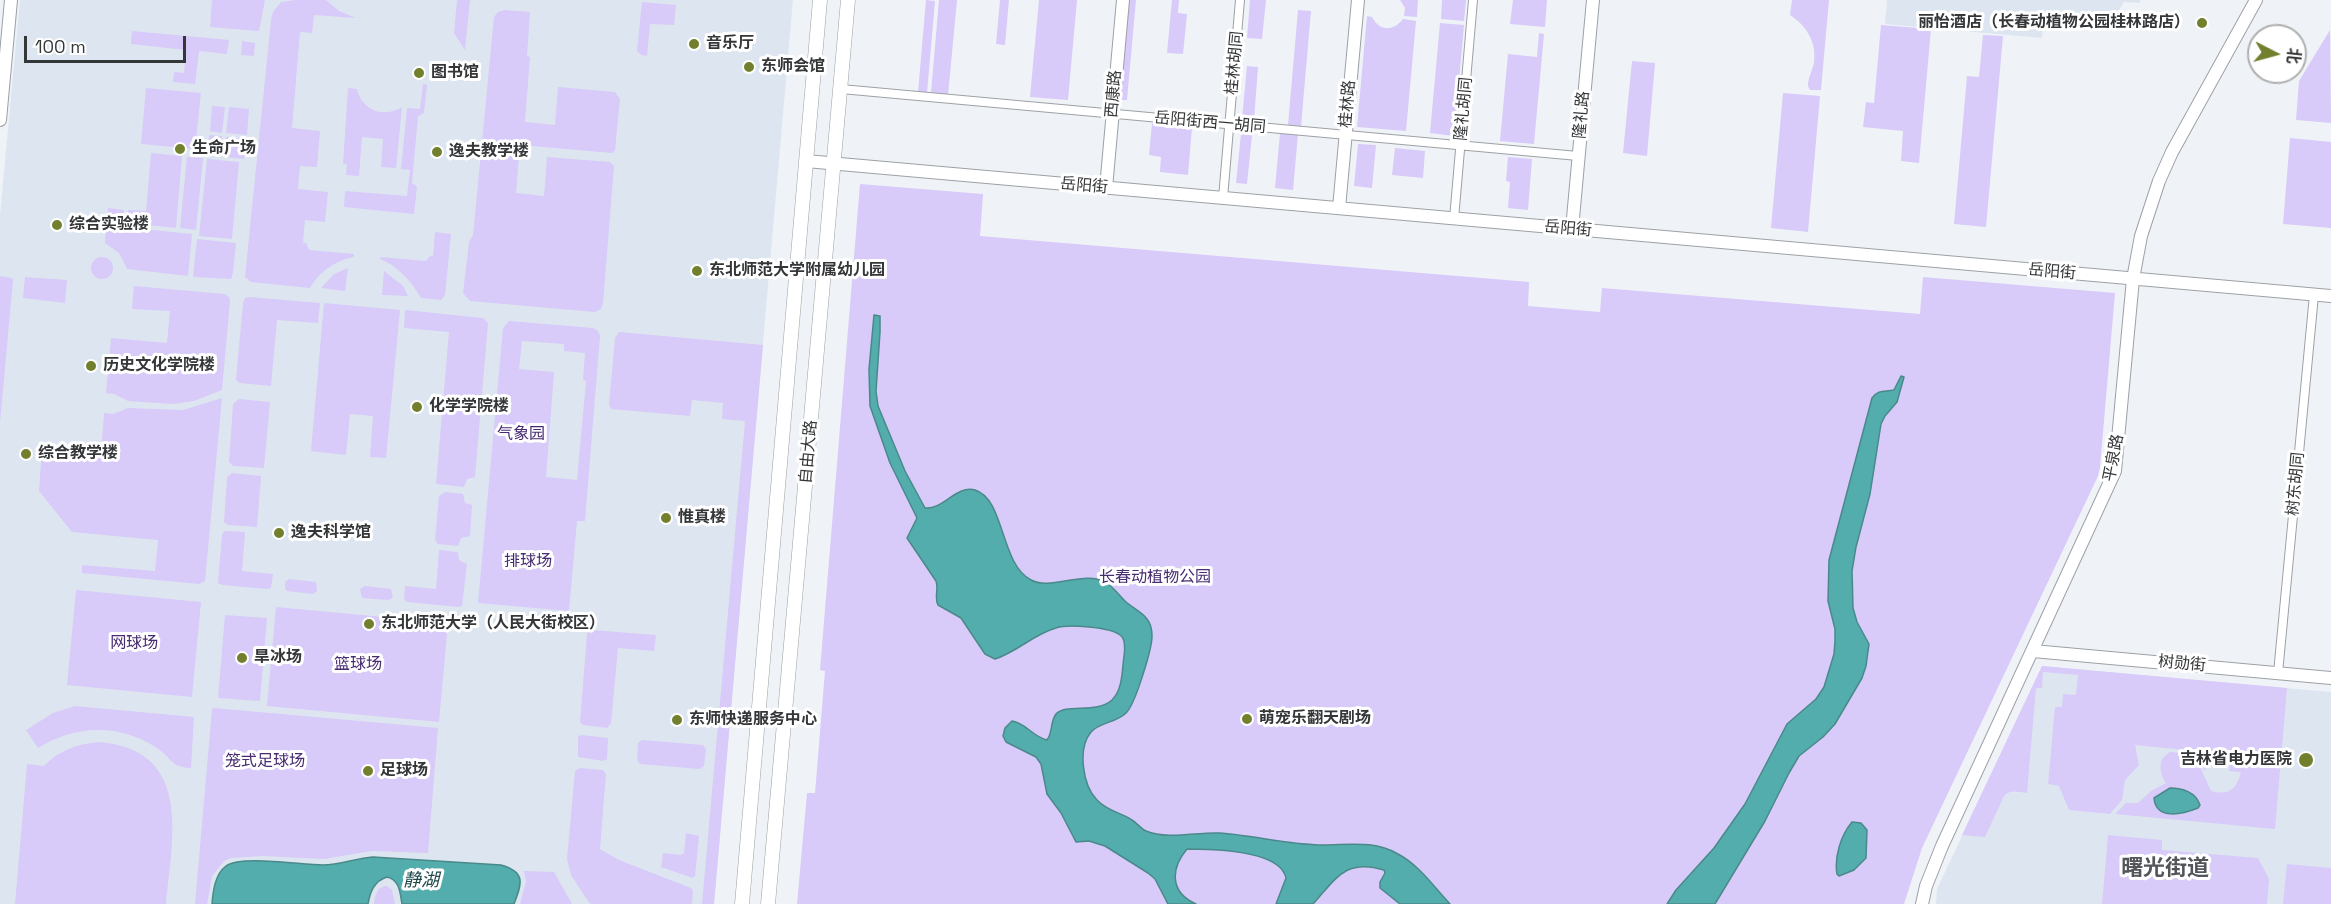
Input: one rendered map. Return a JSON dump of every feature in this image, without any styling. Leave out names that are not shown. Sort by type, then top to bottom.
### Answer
[{"type":"main road","name":"自由大路","points":[[742,904],[820,0]]},
{"type":"main road","name":"自由大路","points":[[768,904],[849,0]]},
{"type":"street","points":[[0,120],[11,0]]},
{"type":"street","name":"西康路","points":[[1106,188],[1123,0]]},
{"type":"street","name":"桂林胡同","points":[[1223,198],[1240,0]]},
{"type":"street","name":"桂林路","points":[[1339,208],[1358,0]]},
{"type":"street","name":"隆礼胡同","points":[[1454,219],[1473,0]]},
{"type":"street","name":"隆礼路","points":[[1572,229],[1593,0]]},
{"type":"street","name":"平泉路","points":[[1922,904],[1926,886],[1942,846],[2115,471],[2133,279],[2141,236],[2159,181],[2172,152],[2256,0]]},
{"type":"street","name":"岳阳街西一胡同","points":[[841,89],[1578,156]]},
{"type":"street","name":"岳阳街","points":[[806,161],[2331,296]]},
{"type":"street","name":"树东胡同","points":[[2278,673],[2314,295]]},
{"type":"street","name":"树勋街","points":[[2033,651],[2331,678]]},
{"type":"shaded area","name":"东北师范大学（人民大街校区）","points":[[20,0],[793,0],[714,904],[0,904],[0,215]]},
{"type":"shaded area","points":[[1887,0],[2140,0],[2140,3],[2124,2],[2113,20],[2108,23],[2043,29],[2042,38],[1885,24]]},
{"type":"shaded area","points":[[2042,666],[2331,692],[2331,904],[1936,904],[1937,889]]},
{"type":"green space","points":[[212,0],[265,0],[259,31],[210,27]]},
{"type":"green space","points":[[326,0],[339,11],[356,18],[314,15],[312,33],[300,32],[292,128],[320,131],[317,167],[300,166],[298,189],[328,192],[325,222],[305,220],[303,243],[306,243],[309,250],[354,254],[354,257],[329,268],[310,288],[251,282],[245,277],[271,20],[273,12],[281,2]]},
{"type":"green space","points":[[457,0],[470,0],[465,50],[454,33]]},
{"type":"green space","points":[[926,0],[935,1],[927,93],[918,92]]},
{"type":"green space","points":[[939,0],[957,0],[948,95],[931,93]]},
{"type":"green space","points":[[1000,0],[1009,0],[1005,45],[996,44]]},
{"type":"green space","points":[[1039,0],[1077,0],[1068,100],[1030,97]]},
{"type":"green space","points":[[1128,0],[1136,0],[1127,100],[1119,100]]},
{"type":"green space","points":[[1172,0],[1179,0],[1178,13],[1187,14],[1183,54],[1167,53]]},
{"type":"green space","points":[[1250,0],[1266,0],[1262,39],[1247,38]]},
{"type":"green space","points":[[1400,0],[1418,0],[1417,17],[1404,16],[1405,8]]},
{"type":"green space","points":[[1442,0],[1466,0],[1464,21],[1441,19]]},
{"type":"green space","points":[[1513,0],[1547,0],[1545,27],[1510,24]]},
{"type":"green space","points":[[1792,0],[1829,0],[1821,90],[1810,90],[1808,86],[1814,63],[1814,49],[1806,30],[1790,15]]},
{"type":"green space","points":[[642,2],[676,5],[674,25],[650,24],[647,56],[637,51]]},
{"type":"green space","points":[[504,10],[530,12],[527,56],[530,57],[525,122],[555,125],[558,87],[615,92],[620,99],[615,150],[612,153],[520,145],[516,193],[544,196],[547,157],[610,162],[614,166],[603,303],[601,309],[595,312],[470,301],[463,293],[469,242],[473,235],[494,17],[498,12]]},
{"type":"green space","points":[[1298,10],[1311,11],[1301,126],[1288,125]]},
{"type":"green space","points":[[1367,16],[1372,17],[1378,25],[1386,28],[1395,26],[1403,19],[1416,21],[1406,131],[1357,127]]},
{"type":"green space","points":[[1440,23],[1464,25],[1454,136],[1430,133]]},
{"type":"green space","points":[[1881,25],[1931,29],[1919,163],[1901,161],[1903,131],[1863,127],[1866,102],[1874,103]]},
{"type":"green space","points":[[2330,30],[2331,123],[2296,120],[2299,84],[2307,84],[2307,68]]},
{"type":"green space","points":[[132,31],[229,40],[227,54],[199,51],[195,84],[173,82],[174,72],[184,73],[186,50],[131,44]]},
{"type":"green space","points":[[1539,33],[1544,34],[1534,144],[1500,141],[1508,54],[1537,57]]},
{"type":"green space","points":[[1983,35],[2003,36],[1986,227],[1954,224],[1967,76],[1979,77]]},
{"type":"green space","points":[[242,41],[255,43],[254,56],[241,55]]},
{"type":"green space","points":[[1632,61],[1655,63],[1647,156],[1623,153]]},
{"type":"green space","points":[[1247,66],[1258,67],[1254,120],[1242,119]]},
{"type":"green space","points":[[423,84],[427,85],[424,113],[418,116],[412,183],[417,187],[414,214],[344,207],[345,191],[407,196],[410,170],[401,169],[407,108],[420,109]]},
{"type":"green space","points":[[146,88],[201,93],[195,149],[141,144]]},
{"type":"green space","points":[[348,88],[357,89],[363,102],[374,110],[388,112],[402,107],[396,168],[381,167],[383,139],[362,137],[359,176],[346,175],[347,164],[343,164]]},
{"type":"green space","points":[[1783,93],[1820,96],[1808,232],[1771,228]]},
{"type":"green space","points":[[212,106],[225,107],[222,133],[210,131]]},
{"type":"green space","points":[[229,107],[249,109],[247,135],[226,133]]},
{"type":"green space","points":[[1152,123],[1192,127],[1188,175],[1160,172],[1161,157],[1149,155]]},
{"type":"green space","points":[[1280,133],[1298,134],[1293,190],[1275,188]]},
{"type":"green space","points":[[1241,134],[1252,135],[1247,184],[1236,183]]},
{"type":"green space","points":[[209,135],[222,136],[220,157],[208,156]]},
{"type":"green space","points":[[226,137],[246,139],[244,159],[224,157]]},
{"type":"green space","points":[[2290,138],[2331,142],[2331,228],[2283,224]]},
{"type":"green space","points":[[1358,144],[1376,145],[1372,188],[1354,186]]},
{"type":"green space","points":[[1395,148],[1425,151],[1423,178],[1392,175]]},
{"type":"green space","points":[[151,153],[182,156],[176,228],[127,223],[128,210],[146,211]]},
{"type":"green space","points":[[187,157],[203,158],[196,230],[180,228]]},
{"type":"green space","points":[[1508,157],[1532,159],[1528,210],[1508,208],[1510,182],[1506,181]]},
{"type":"green space","points":[[207,159],[239,162],[232,239],[199,236]]},
{"type":"green space","name":"长春动植物公园","points":[[860,184],[983,194],[980,236],[1529,282],[1528,306],[1600,312],[1602,288],[1920,314],[1923,277],[2115,293],[2098,476],[1922,848],[1904,904],[797,904],[807,793],[815,793],[825,671],[820,670]]},
{"type":"green space","points":[[108,208],[124,210],[123,227],[192,234],[188,276],[127,269],[119,253],[105,243]]},
{"type":"green space","points":[[435,232],[451,234],[445,295],[441,300],[421,298],[404,275],[380,259],[381,257],[426,261],[433,256]]},
{"type":"green space","points":[[197,239],[236,243],[231,279],[193,277]]},
{"type":"green space","points":[[102,257],[110,260],[113,268],[110,276],[102,279],[94,276],[91,268],[94,260]]},
{"type":"green space","points":[[348,268],[345,291],[321,288],[334,274]]},
{"type":"green space","points":[[384,271],[403,286],[408,296],[382,295]]},
{"type":"green space","points":[[0,276],[13,280],[0,423]]},
{"type":"green space","points":[[25,277],[67,280],[65,303],[23,298]]},
{"type":"green space","points":[[134,286],[224,294],[229,297],[222,390],[194,401],[173,404],[128,401],[106,393],[111,338],[167,343],[170,311],[132,309]]},
{"type":"green space","points":[[245,298],[320,303],[318,323],[277,320],[271,386],[240,383],[236,380],[243,303]]},
{"type":"green space","points":[[324,303],[400,310],[386,458],[370,457],[373,416],[350,414],[346,455],[311,451]]},
{"type":"green space","points":[[405,310],[483,318],[488,323],[475,477],[467,479],[464,487],[436,484],[449,332],[404,328]]},
{"type":"green space","points":[[509,321],[593,328],[600,336],[585,521],[577,521],[569,611],[478,603],[503,328]],"holes":[[[522,341],[564,344],[564,351],[585,353],[583,380],[586,381],[577,480],[546,477],[554,372],[519,369]]]},
{"type":"green space","points":[[619,332],[763,345],[714,904],[702,904],[745,421],[722,419],[723,403],[692,400],[690,416],[611,409],[609,404],[615,338]]},
{"type":"green space","points":[[222,398],[205,581],[199,584],[82,573],[82,565],[155,571],[158,540],[72,532],[39,491],[42,447],[101,452],[104,413],[113,414],[128,408],[183,410]]},
{"type":"green space","points":[[239,399],[270,402],[264,468],[233,466],[229,462],[233,404]]},
{"type":"green space","points":[[232,473],[261,476],[257,527],[228,525],[224,522],[227,477]]},
{"type":"green space","points":[[445,492],[463,494],[465,503],[472,505],[470,536],[461,538],[458,546],[438,544],[435,540],[439,496]]},
{"type":"green space","points":[[224,531],[245,532],[242,571],[273,574],[271,588],[218,583]]},
{"type":"green space","points":[[439,550],[458,552],[459,560],[467,564],[462,606],[407,602],[404,599],[405,586],[436,589]]},
{"type":"green space","points":[[289,579],[316,582],[317,591],[313,594],[287,591],[285,582]]},
{"type":"green space","points":[[365,586],[391,589],[393,598],[388,600],[362,598],[360,589]]},
{"type":"green space","name":"网球场","points":[[76,590],[201,602],[192,697],[67,685]]},
{"type":"green space","name":"篮球场","points":[[276,607],[448,623],[439,722],[267,706]]},
{"type":"green space","name":"旱冰场","points":[[225,615],[267,618],[260,701],[218,698]]},
{"type":"green space","points":[[592,630],[656,635],[654,651],[618,648],[611,723],[607,728],[583,725],[580,722],[587,634]]},
{"type":"green space","points":[[2042,666],[2287,688],[2275,829],[2115,814],[2126,803],[2138,803],[2151,791],[2166,783],[2160,766],[2163,758],[2170,752],[2187,753],[2200,767],[2211,791],[2223,793],[2231,790],[2237,783],[2241,772],[2229,771],[2230,761],[2208,759],[2205,771],[2192,753],[2226,756],[2226,754],[2135,745],[2139,765],[2125,780],[2122,800],[2110,814],[2069,810],[2059,786],[2048,784],[2055,707],[2062,707],[2063,694],[2076,695],[2078,675],[2043,672],[2042,688],[2036,688],[2027,793],[2012,792],[2004,796],[1985,837],[1962,835]]},
{"type":"green space","points":[[75,706],[194,717],[191,768],[175,764],[157,748],[142,740],[112,731],[82,731],[52,740],[38,748],[26,730],[53,713]]},
{"type":"green space","name":"笼式足球场","points":[[212,709],[438,728],[428,853],[372,851],[324,859],[263,856],[231,858],[224,861],[212,876],[207,904],[195,904]]},
{"type":"green space","points":[[581,735],[608,738],[607,759],[603,761],[578,757],[578,737]]},
{"type":"green space","points":[[642,740],[703,745],[706,749],[704,766],[699,769],[640,764],[637,760],[638,743]]},
{"type":"green space","points":[[99,742],[129,749],[150,762],[164,780],[170,802],[172,826],[166,904],[15,904],[27,764],[44,766],[69,749]]},
{"type":"green space","points":[[580,768],[603,770],[606,774],[600,849],[619,860],[691,888],[693,891],[692,904],[591,904],[588,901],[571,875],[567,859],[575,771]]},
{"type":"green space","points":[[686,833],[699,836],[693,878],[661,867],[663,853],[681,855],[684,853]]},
{"type":"green space","points":[[2108,835],[2162,840],[2162,850],[2258,858],[2269,879],[2267,904],[2102,904]]},
{"type":"green space","points":[[2287,864],[2331,868],[2331,904],[2283,904]]},
{"type":"green space","points":[[524,871],[554,872],[572,904],[520,904],[526,882]]},
{"type":"green space","points":[[387,886],[392,890],[395,904],[374,904],[379,890]]},
{"type":"water","points":[[874,315],[880,316],[876,391],[878,406],[905,471],[925,508],[932,508],[962,491],[975,490],[985,496],[992,506],[1013,560],[1021,572],[1031,580],[1048,583],[1098,579],[1110,585],[1126,602],[1143,614],[1149,623],[1152,636],[1149,652],[1130,708],[1118,719],[1099,726],[1091,732],[1084,748],[1085,777],[1097,800],[1132,820],[1144,830],[1155,834],[1219,833],[1310,845],[1361,844],[1380,847],[1398,854],[1413,864],[1450,904],[1400,904],[1380,888],[1384,870],[1360,867],[1342,873],[1313,904],[1276,904],[1286,878],[1281,869],[1271,862],[1243,853],[1187,849],[1178,864],[1175,879],[1181,893],[1196,904],[1168,904],[1155,879],[1148,873],[1105,846],[1089,841],[1076,842],[1061,813],[1047,794],[1041,764],[1036,757],[1006,742],[1003,736],[1005,728],[1012,721],[1047,740],[1056,714],[1067,709],[1098,707],[1112,700],[1116,696],[1121,679],[1125,644],[1120,635],[1115,632],[1070,626],[1040,634],[995,659],[985,654],[961,618],[938,605],[936,581],[907,538],[917,518],[890,463],[870,406],[869,369]]},
{"type":"water","points":[[1901,376],[1904,377],[1897,402],[1881,424],[1870,494],[1852,571],[1853,608],[1857,622],[1869,644],[1862,678],[1835,724],[1799,756],[1765,821],[1715,904],[1667,904],[1676,890],[1714,848],[1745,804],[1787,724],[1816,699],[1824,687],[1834,654],[1835,641],[1835,629],[1828,601],[1829,560],[1872,398],[1879,392],[1894,390]]},
{"type":"water","points":[[2170,788],[2188,792],[2200,805],[2198,808],[2178,814],[2165,813],[2156,805],[2154,798]]},
{"type":"water","points":[[1852,822],[1861,823],[1867,830],[1866,858],[1854,870],[1839,876],[1836,867],[1839,846]]},
{"type":"water","name":"静湖","points":[[373,857],[501,865],[515,871],[518,875],[519,890],[514,904],[402,904],[397,884],[387,877],[373,888],[368,904],[212,904],[219,873],[226,866],[234,863],[258,861],[323,865]]},
{"type":"place","name":"丽怡酒店（长春动植物公园桂林路店）","points":[[2202,23]]},
{"type":"place","name":"音乐厅","points":[[694,44]]},
{"type":"place","name":"东师会馆","points":[[749,67]]},
{"type":"place","name":"图书馆","points":[[419,73]]},
{"type":"place","name":"生命广场","points":[[180,149]]},
{"type":"place","name":"逸夫教学楼","points":[[437,152]]},
{"type":"place","name":"综合实验楼","points":[[57,225]]},
{"type":"place","name":"东北师范大学附属幼儿园","points":[[697,271]]},
{"type":"place","name":"历史文化学院楼","points":[[91,366]]},
{"type":"place","name":"化学学院楼","points":[[417,407]]},
{"type":"place","name":"综合教学楼","points":[[26,454]]},
{"type":"place","name":"惟真楼","points":[[666,518]]},
{"type":"place","name":"逸夫科学馆","points":[[279,533]]},
{"type":"place","name":"东北师范大学（人民大街校区）","points":[[369,624]]},
{"type":"place","name":"旱冰场","points":[[242,658]]},
{"type":"place","name":"萌宠乐翻天剧场","points":[[1247,719]]},
{"type":"place","name":"东师快递服务中心","points":[[677,720]]},
{"type":"place","name":"吉林省电力医院","points":[[2306,760]]},
{"type":"place","name":"足球场","points":[[368,771]]},
{"type":"district","name":"曙光街道","points":[[2165,869]]},
{"type":"park label","name":"气象园","points":[[521,435]]},
{"type":"park label","name":"排球场","points":[[528,562]]}]
